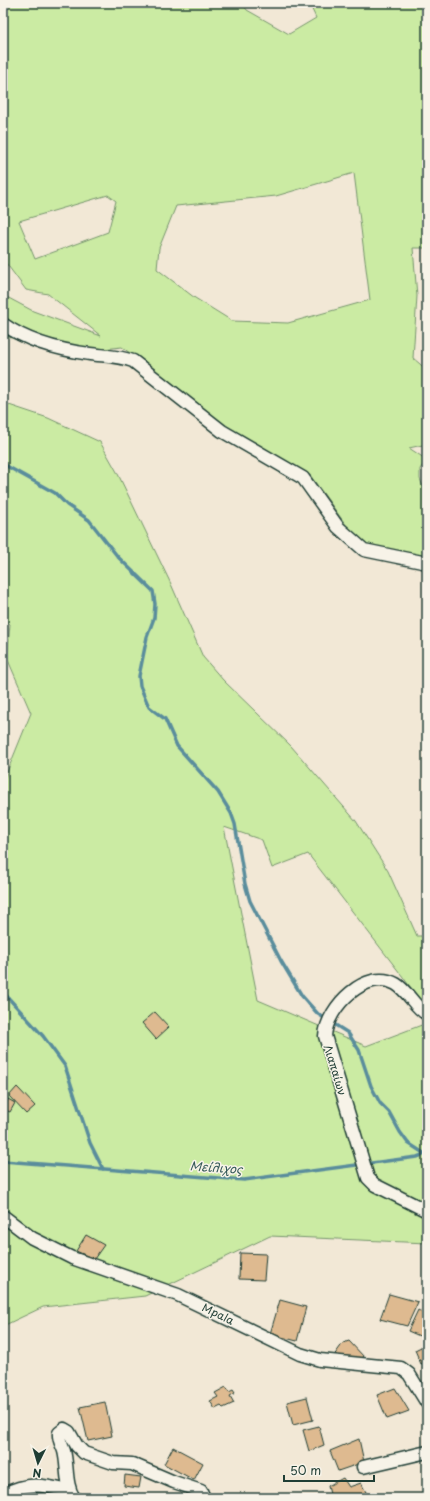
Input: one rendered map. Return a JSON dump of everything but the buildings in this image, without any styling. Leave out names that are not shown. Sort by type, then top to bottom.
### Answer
[{"type":"street","points":[[3,324],[16,333],[50,346],[90,354],[121,357],[133,360],[222,431],[303,478],[338,527],[364,550],[427,563]]},
{"type":"street","name":"Λιαπαίων","points":[[427,1014],[419,1010],[410,996],[396,984],[374,980],[352,992],[340,1001],[331,1014],[326,1025],[325,1036],[328,1050],[363,1156],[368,1178],[375,1185],[427,1211]]},
{"type":"street","name":"Mpala","points":[[3,1216],[32,1238],[72,1258],[178,1295],[300,1354],[320,1360],[401,1368],[409,1374],[427,1403]]},
{"type":"street","points":[[3,1495],[12,1490],[28,1485],[46,1486],[72,1494],[67,1464],[58,1437],[59,1433],[64,1430],[69,1432],[77,1446],[84,1453],[114,1463],[132,1464],[174,1482],[201,1491],[204,1498]]},
{"type":"street","points":[[363,1467],[427,1452]]},
{"type":"green space","points":[[3,3],[242,3],[247,10],[289,34],[316,18],[309,3],[427,3],[427,248],[413,248],[417,296],[413,358],[427,370],[427,444],[409,448],[427,460],[420,469],[420,479],[427,496],[427,558],[366,545],[346,525],[310,475],[225,426],[122,347],[56,354],[3,335],[3,295],[33,311],[101,336],[48,294],[26,290],[3,259]],"holes":[[[354,173],[370,300],[288,323],[232,321],[195,298],[157,269],[159,248],[176,206],[276,196]],[[108,195],[116,201],[108,232],[35,259],[19,221]]]},
{"type":"green space","points":[[3,403],[48,418],[100,442],[117,472],[171,584],[203,657],[223,680],[291,746],[356,821],[388,871],[417,936],[427,936],[427,1009],[308,854],[272,868],[262,840],[224,827],[258,1000],[366,1046],[427,1023],[427,1243],[270,1236],[145,1296],[43,1307],[3,1326],[3,782],[31,713],[7,658],[10,624],[3,619]]},
{"type":"green space","points":[[24,1489],[68,1495],[68,1498],[11,1498]]},
{"type":"waterway","points":[[3,464],[55,493],[67,505],[89,520],[118,557],[153,591],[155,604],[154,618],[147,637],[139,676],[140,686],[149,707],[165,719],[177,746],[218,792],[231,813],[235,824],[245,884],[250,901],[281,961],[302,996],[318,1014],[348,1033],[359,1050],[371,1086],[380,1103],[389,1112],[408,1143],[425,1154]]},
{"type":"waterway","points":[[3,992],[43,1036],[65,1066],[90,1143],[103,1169]]},
{"type":"waterway","name":"Μείλιχος","points":[[3,1161],[244,1180],[417,1157],[425,1154]]}]
